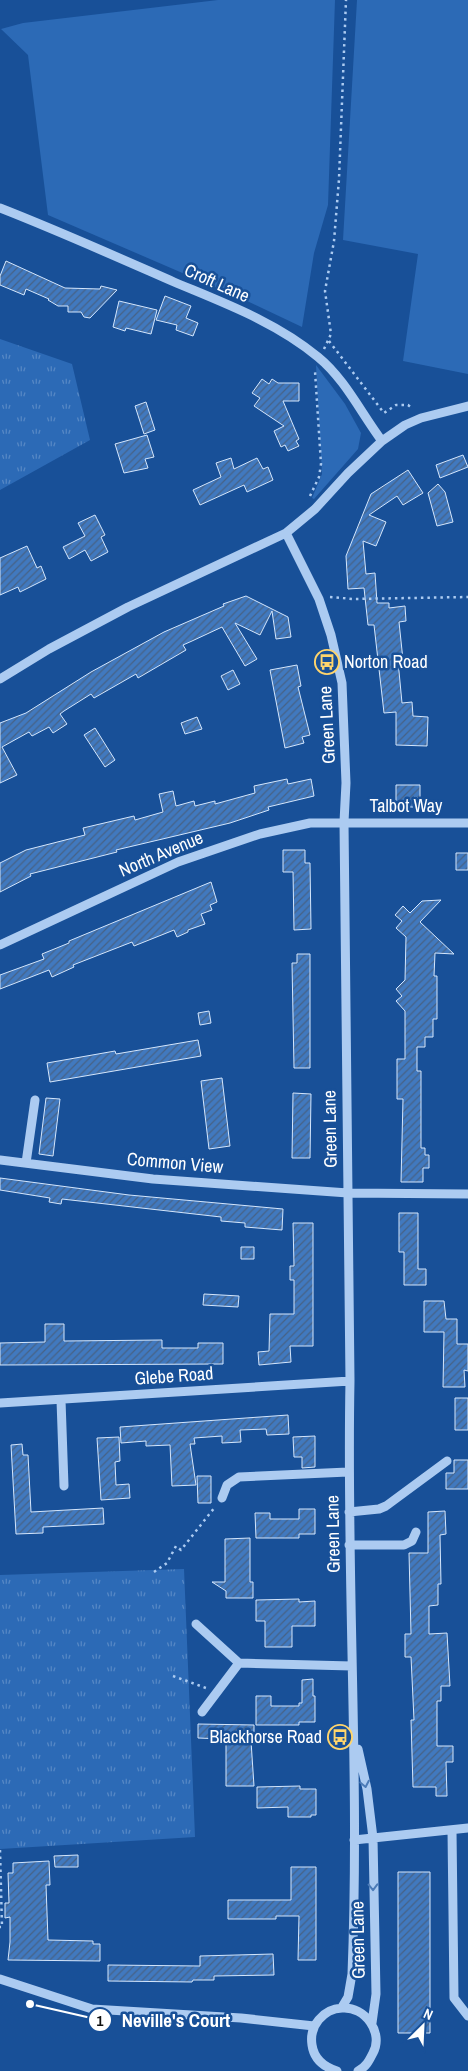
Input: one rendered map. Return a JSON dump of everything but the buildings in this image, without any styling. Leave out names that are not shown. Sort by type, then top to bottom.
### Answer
[{"type":"street","name":"Croft Lane","points":[[0,208],[238,309],[284,332],[342,382],[382,441]]},
{"type":"street","points":[[0,679],[49,649],[128,607],[286,533],[315,510],[348,473],[382,441],[405,425],[421,418],[468,406]]},
{"type":"street","name":"Green Lane","points":[[286,533],[320,599],[331,636],[342,683],[346,783],[344,822],[350,1381],[348,1472],[355,1737],[353,1775],[352,1974],[348,1997],[342,2008]]},
{"type":"street","name":"Talbot Way","points":[[344,822],[468,823]]},
{"type":"street","name":"North Avenue","points":[[0,945],[178,862],[260,834],[310,824],[344,822]]},
{"type":"street","points":[[26,1163],[36,1100]]},
{"type":"street","name":"Common View","points":[[0,1160],[153,1179],[348,1193],[468,1194]]},
{"type":"street","name":"Glebe Road","points":[[0,1403],[350,1381]]},
{"type":"street","points":[[61,1400],[64,1486]]},
{"type":"street","points":[[349,1512],[379,1509],[386,1506],[447,1461]]},
{"type":"street","points":[[222,1498],[227,1485],[239,1477],[348,1472]]},
{"type":"street","points":[[349,1545],[404,1545],[409,1544],[416,1532]]},
{"type":"street","points":[[196,1624],[239,1663],[352,1666]]},
{"type":"street","points":[[202,1712],[239,1663]]},
{"type":"street","name":"Green Lane","points":[[355,1737],[367,1790],[373,1838],[376,1994],[372,2023],[376,2039],[375,2050],[364,2068],[358,2071]]},
{"type":"street","points":[[354,1840],[468,1828]]},
{"type":"street","points":[[452,1830],[454,1998],[468,2016]]},
{"type":"street","points":[[0,1980],[92,2009],[241,2018],[314,2026]]},
{"type":"street","points":[[337,2071],[325,2067],[312,2050],[311,2039],[314,2026],[326,2012],[342,2008],[357,2010],[372,2023]]},
{"type":"path","points":[[309,498],[319,477],[321,464],[317,361],[331,334],[325,291],[334,241],[339,179],[346,0]]},
{"type":"path","points":[[329,341],[384,413],[396,405],[408,405],[414,409]]},
{"type":"path","points":[[329,597],[353,599],[468,597]]},
{"type":"path","points":[[154,1572],[167,1564],[176,1546],[182,1550],[222,1498]]},
{"type":"path","points":[[173,1676],[216,1692]]},
{"type":"path","points":[[0,1850],[2,1927],[0,1927]]},
{"type":"green space","points":[[218,0],[335,0],[328,205],[314,253],[302,327],[245,300],[48,215],[28,55],[1,29],[23,23]]},
{"type":"green space","points":[[357,0],[468,0],[468,374],[403,361],[418,254],[343,240]]},
{"type":"green space","points":[[0,339],[72,364],[90,440],[0,490]]},
{"type":"green space","points":[[316,365],[345,404],[361,433],[358,449],[314,499],[312,498],[322,474]]},
{"type":"green space","points":[[184,1569],[195,1837],[0,1849],[0,1575]]},
{"type":"place","name":"Norton Road","points":[[327,662]]},
{"type":"place","name":"Blackhorse Road","points":[[340,1737]]},
{"type":"place","name":"Neville's Court","points":[[30,2004]]}]
